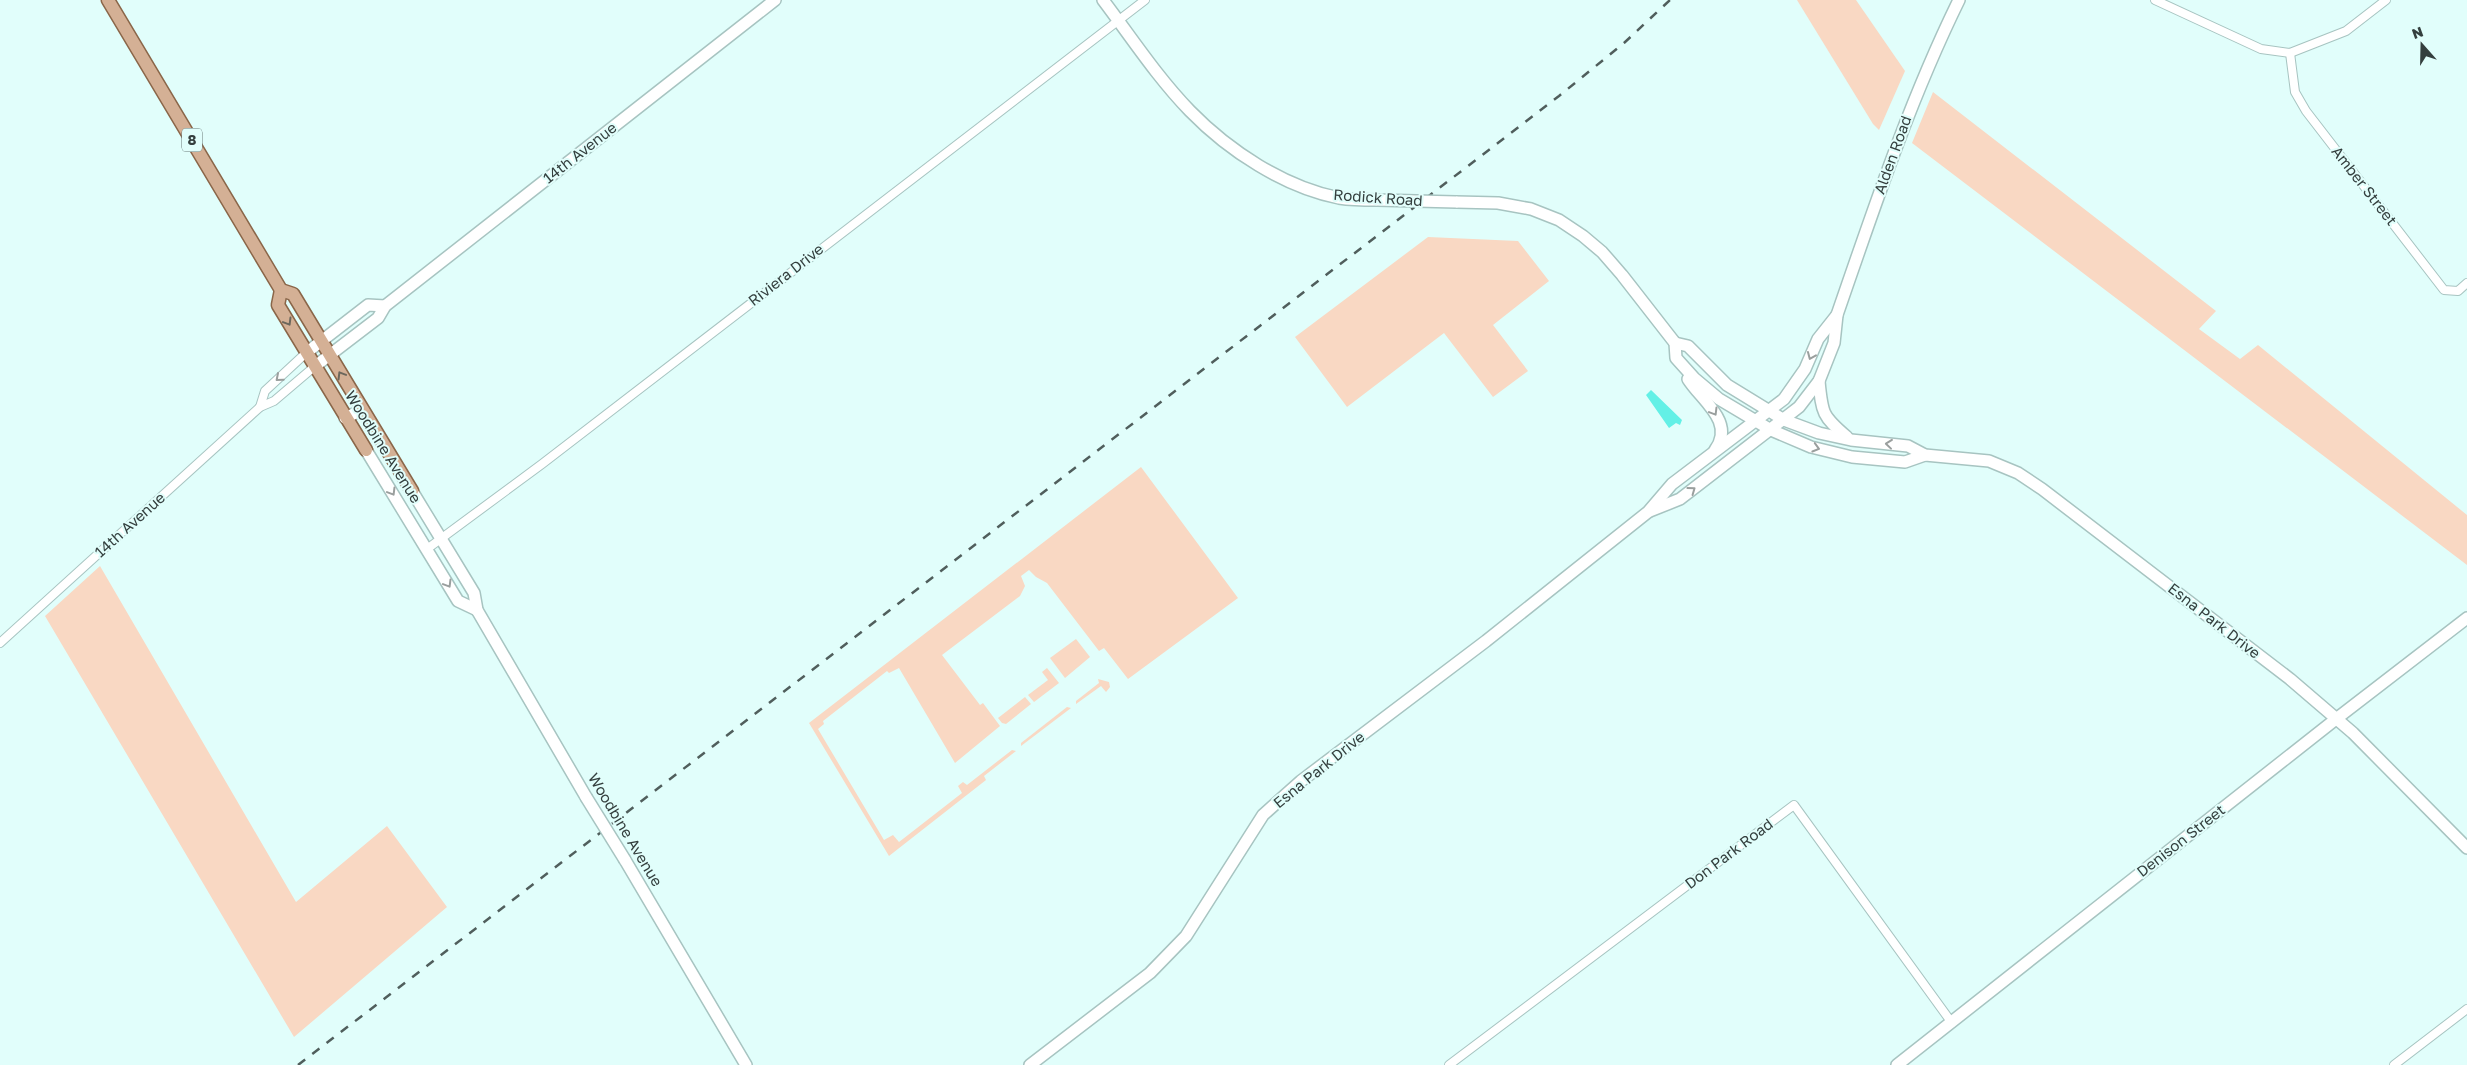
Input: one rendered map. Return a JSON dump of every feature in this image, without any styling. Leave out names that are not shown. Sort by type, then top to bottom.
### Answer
[{"type":"main road","name":"Woodbine Avenue","points":[[108,0],[281,290],[293,294],[320,342],[442,539],[474,593],[477,610],[746,1065]]},
{"type":"main road","name":"14th Avenue","points":[[314,367],[378,318],[384,306],[775,0]]},
{"type":"main road","name":"Rodick Road","points":[[1103,0],[1156,71],[1190,111],[1243,155],[1275,174],[1315,192],[1341,198],[1512,205],[1559,220],[1602,252],[1675,343],[1688,346],[1727,385],[1768,412]]},
{"type":"main road","name":"Alden Road","points":[[1771,430],[1799,407],[1819,381],[1834,343],[1837,315],[1908,113],[1931,57],[1959,0]]},
{"type":"main road","name":"Woodbine Avenue","points":[[281,290],[278,305],[345,418],[458,601],[477,610]]},
{"type":"main road","name":"14th Avenue","points":[[306,353],[368,305],[384,306]]},
{"type":"main road","name":"Alden Road","points":[[1768,412],[1784,399],[1805,369],[1818,339],[1837,315]]},
{"type":"main road","points":[[1675,343],[1676,358],[1692,385],[1716,411],[1721,427],[1721,441],[1709,457]]},
{"type":"main road","points":[[1676,358],[1694,378],[1719,399],[1756,421]]},
{"type":"main road","points":[[1819,381],[1822,411],[1830,422],[1851,440]]},
{"type":"main road","points":[[345,418],[362,410]]},
{"type":"main road","name":"Esna Park Drive","points":[[1030,1065],[1150,973],[1186,936],[1263,815],[1301,781],[1486,641],[1648,512],[1672,484],[1768,412],[1819,433],[1851,440],[1908,446],[1925,455],[1989,461],[2018,473],[2188,600],[2290,680],[2336,719],[2413,792],[2467,848]]},
{"type":"main road","name":"Esna Park Drive","points":[[1756,421],[1771,430],[1810,447],[1852,456],[1905,462],[1925,455]]},
{"type":"main road","name":"Esna Park Drive","points":[[1648,512],[1680,498],[1771,430]]},
{"type":"main road","name":"Denison Street","points":[[1897,1065],[2467,618]]},
{"type":"street","name":"Riviera Drive","points":[[427,549],[542,464],[1145,0]]},
{"type":"street","points":[[2155,0],[2261,49],[2290,53],[2346,31],[2386,0]]},
{"type":"street","name":"Amber Street","points":[[2290,53],[2295,92],[2328,140],[2444,290],[2458,290],[2467,283]]},
{"type":"street","name":"14th Avenue","points":[[260,407],[265,391],[306,353]]},
{"type":"street","name":"14th Avenue","points":[[0,643],[260,407],[274,401],[314,367]]},
{"type":"street","name":"Don Park Road","points":[[1449,1065],[1794,805],[1952,1023]]},
{"type":"street","points":[[2394,1065],[2467,1009]]},
{"type":"shaded area","points":[[1797,0],[1856,0],[1905,71],[1879,130],[1873,124]]},
{"type":"shaded area","points":[[1933,92],[2216,311],[2199,329],[2240,359],[2258,345],[2467,515],[2467,565],[1912,143]]},
{"type":"shaded area","points":[[1428,237],[1518,241],[1549,281],[1493,325],[1528,371],[1493,397],[1444,333],[1347,407],[1295,337]]},
{"type":"shaded area","points":[[1141,467],[1238,598],[1128,679],[1104,648],[1099,651],[1047,583],[1036,577],[1029,570],[1021,576],[1025,586],[1020,596],[942,655],[980,705],[983,703],[1000,726],[955,763],[899,668],[889,673],[887,671],[823,721],[824,724],[818,729],[884,840],[893,835],[899,842],[962,793],[958,786],[963,782],[967,785],[1012,750],[1016,751],[984,776],[986,780],[889,856],[809,723]]},
{"type":"shaded area","points":[[100,566],[296,902],[387,826],[447,907],[294,1037],[45,616]]},
{"type":"shaded area","points":[[1076,639],[1090,657],[1065,678],[1050,658]]},
{"type":"shaded area","points":[[1047,668],[1059,683],[1034,702],[1028,695],[1048,680],[1042,672]]},
{"type":"shaded area","points":[[1098,679],[1109,682],[1110,687],[1106,692],[1101,686],[1076,704],[1076,701],[1099,683]]},
{"type":"shaded area","points":[[1025,697],[1031,704],[1006,724],[1002,723],[998,718]]},
{"type":"shaded area","points":[[1067,707],[1071,708],[1021,746],[1021,743]]},
{"type":"water","points":[[1651,390],[1682,420],[1680,425],[1676,423],[1669,428],[1646,395]]},
{"type":"railway","points":[[298,1065],[1559,96],[1624,43],[1670,0]]}]
